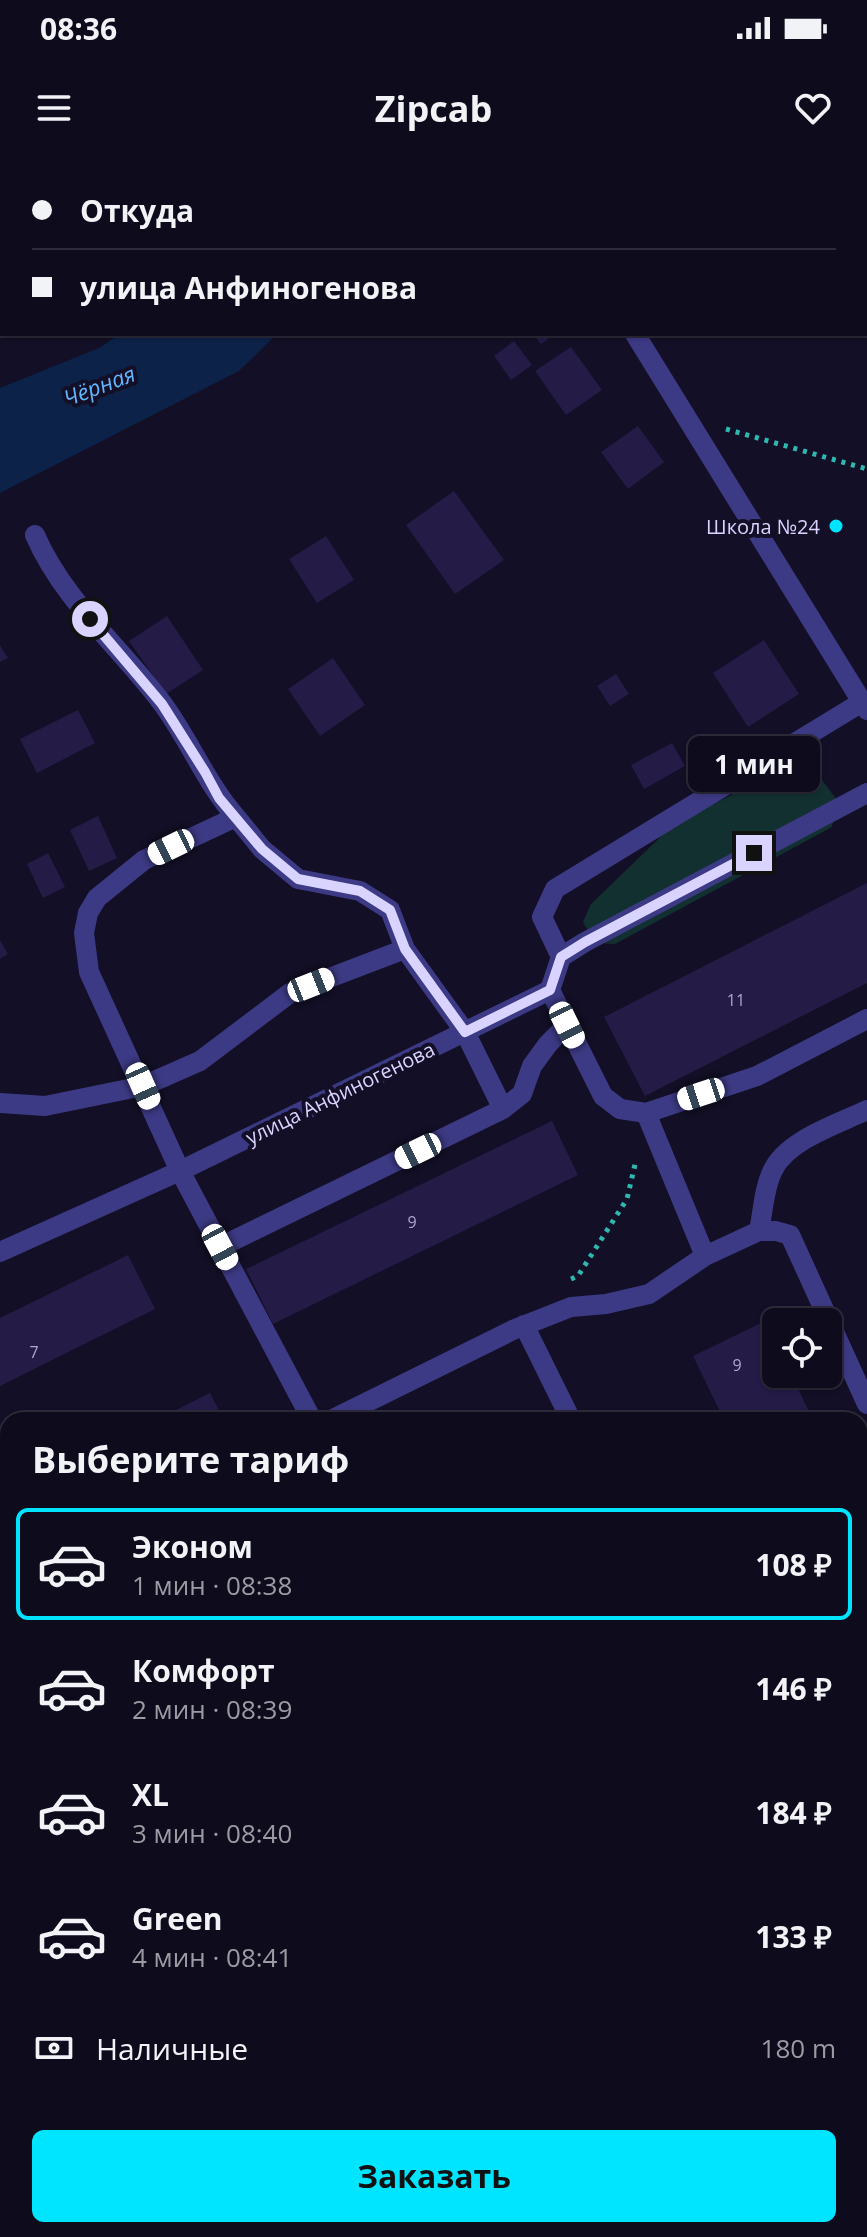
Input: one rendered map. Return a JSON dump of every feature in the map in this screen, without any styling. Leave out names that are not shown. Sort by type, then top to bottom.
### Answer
[{"type":"street","points":[[561,957],[542,917],[555,889],[865,706],[636,336]]},
{"type":"street","points":[[35,535],[59,578],[162,704],[219,798],[262,849],[298,879],[360,891],[390,910],[405,949],[465,1032],[503,1109]]},
{"type":"street","points":[[867,793],[585,942],[561,957],[550,990],[603,1096],[620,1109],[646,1113],[757,1076],[867,1019]]},
{"type":"street","points":[[236,817],[144,860],[97,898],[88,913],[84,933],[89,972],[180,1171],[308,1412]]},
{"type":"street","points":[[0,1103],[45,1106],[143,1086],[200,1061],[290,993],[405,949]]},
{"type":"street","name":"улица Анфиногенова","points":[[0,1252],[180,1171],[550,990]]},
{"type":"street","points":[[220,1247],[503,1109],[522,1094],[532,1066],[567,1025]]},
{"type":"street","points":[[759,1231],[771,1172],[779,1158],[796,1144],[867,1110]]},
{"type":"street","points":[[646,1113],[705,1256]]},
{"type":"street","points":[[347,1412],[524,1325],[571,1307],[606,1304],[649,1294],[705,1256],[759,1231],[790,1235],[867,1404]]},
{"type":"street","points":[[524,1325],[567,1412]]},
{"type":"path","points":[[687,418],[867,469]]},
{"type":"path","points":[[565,1282],[578,1276],[627,1199],[646,1113]]},
{"type":"green space","points":[[791,765],[816,772],[837,800],[832,827],[615,944],[595,943],[583,922],[591,904],[674,824]]},
{"type":"water","name":"Чёрная","points":[[117,336],[275,336],[239,371],[0,493],[0,388],[99,348]]},
{"type":"building","points":[[535,336],[552,336],[541,344]]},
{"type":"building","points":[[514,341],[532,365],[511,380],[494,356]]},
{"type":"building","points":[[571,347],[602,390],[566,415],[535,371]]},
{"type":"building","points":[[638,426],[664,462],[628,489],[601,452]]},
{"type":"building","points":[[454,491],[504,560],[455,594],[406,525]]},
{"type":"building","points":[[326,536],[354,580],[317,603],[289,559]]},
{"type":"building","points":[[167,616],[203,670],[166,694],[129,641]]},
{"type":"building","points":[[764,640],[799,694],[748,727],[713,673]]},
{"type":"building","points":[[0,645],[8,658],[0,662]]},
{"type":"building","points":[[333,658],[365,705],[320,736],[288,689]]},
{"type":"building","points":[[616,674],[629,694],[610,706],[597,686]]},
{"type":"building","points":[[78,710],[95,743],[37,773],[20,739]]},
{"type":"building","points":[[672,743],[685,766],[644,789],[631,765]]},
{"type":"building","points":[[98,816],[117,858],[89,871],[70,830]]},
{"type":"building","points":[[48,853],[65,887],[43,898],[27,864]]},
{"type":"building","points":[[867,883],[867,983],[645,1096],[604,1017]]},
{"type":"building","points":[[0,940],[8,954],[0,959]]},
{"type":"building","points":[[552,1121],[578,1175],[273,1324],[246,1269]]},
{"type":"building","points":[[128,1255],[155,1309],[0,1386],[0,1318]]},
{"type":"building","points":[[762,1322],[762,1388],[798,1388],[809,1412],[720,1412],[693,1356]]},
{"type":"building","points":[[210,1393],[220,1412],[172,1412]]},
{"type":"place","name":"Школа №24","points":[[836,526]]},
{"type":"route","points":[[90,619],[162,704],[219,798],[262,849],[298,879],[360,891],[390,910],[405,949],[465,1032],[550,990],[561,957],[585,942],[754,853]]}]
